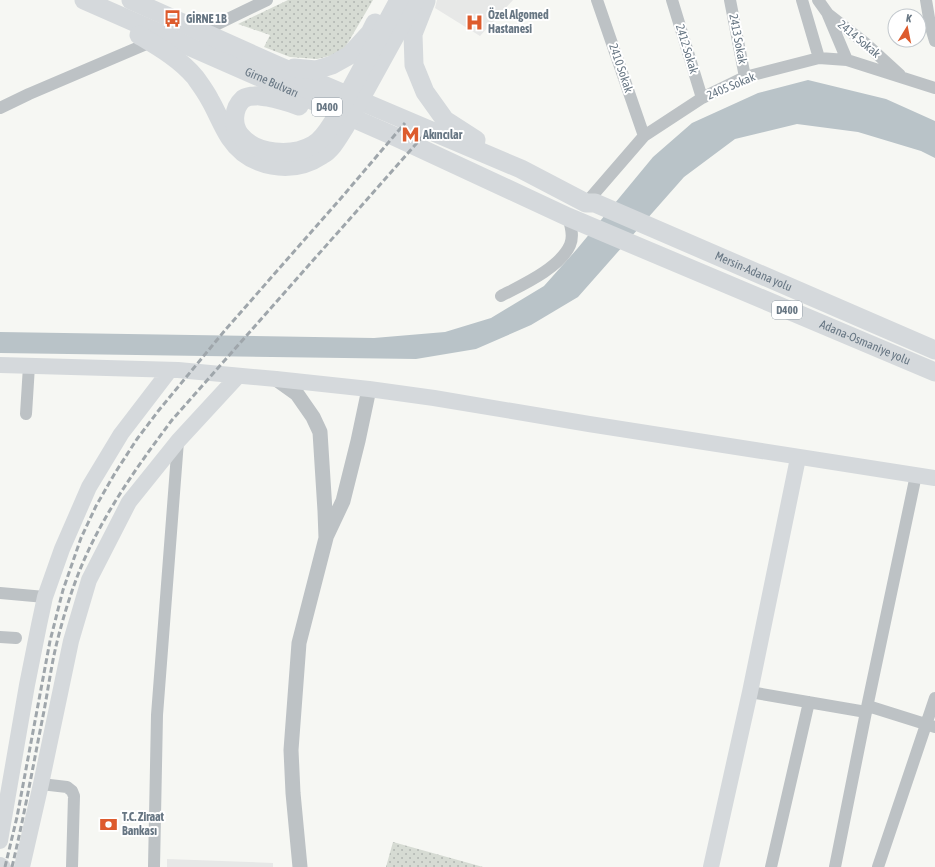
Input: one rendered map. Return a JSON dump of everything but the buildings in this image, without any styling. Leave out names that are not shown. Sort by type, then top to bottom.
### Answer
[{"type":"highway","points":[[78,0],[151,42],[177,59],[194,76],[210,99],[230,138],[239,149],[254,153],[286,153],[302,150],[315,145],[333,122],[399,0]]},
{"type":"highway","name":"Girne Bulvarı","points":[[84,0],[396,137],[568,217]]},
{"type":"highway","name":"Girne Bulvarı","points":[[131,0],[276,65],[521,169],[590,203]]},
{"type":"highway","points":[[276,65],[316,70],[332,65],[350,55],[370,32],[387,0]]},
{"type":"highway","points":[[396,137],[281,100],[256,95],[244,98],[237,106],[235,116],[235,124],[240,135],[254,153],[268,165],[284,167],[305,164],[323,155],[337,141],[345,127],[415,0]]},
{"type":"highway","points":[[427,0],[413,34],[414,65],[425,92],[445,120],[521,169]]},
{"type":"highway","name":"Mersin-Adana yolu","points":[[590,203],[659,231],[935,350]]},
{"type":"highway","name":"Adana-Osmaniye yolu","points":[[568,217],[935,372]]},
{"type":"main road","points":[[0,365],[170,370],[276,379],[369,390],[434,398],[798,458],[935,478]]},
{"type":"main road","points":[[0,841],[27,685],[46,597],[62,549],[89,487],[121,434],[170,370]]},
{"type":"main road","points":[[22,867],[71,641],[89,580],[129,502],[178,441],[238,376]]},
{"type":"main road","points":[[711,867],[750,692],[798,458]]},
{"type":"street","points":[[201,32],[267,0]]},
{"type":"street","name":"2410 Sokak","points":[[597,0],[644,136]]},
{"type":"street","name":"2412 Sokak","points":[[672,0],[702,98]]},
{"type":"street","name":"2413 Sokak","points":[[730,0],[746,77]]},
{"type":"street","points":[[802,0],[819,58]]},
{"type":"street","name":"2414 Sokak","points":[[818,0],[828,14],[865,43],[902,77]]},
{"type":"street","points":[[926,0],[930,24],[935,41]]},
{"type":"street","points":[[828,14],[847,60]]},
{"type":"street","points":[[0,108],[28,94],[151,42]]},
{"type":"street","name":"2405 Sokak","points":[[590,203],[644,136],[702,98],[746,77],[819,58],[847,60],[935,88]]},
{"type":"street","points":[[501,296],[548,269],[562,258],[570,244],[572,231],[568,217]]},
{"type":"street","points":[[26,414],[29,366]]},
{"type":"street","points":[[276,379],[297,394],[313,418],[320,432],[326,538]]},
{"type":"street","points":[[300,867],[293,793],[291,750],[299,643],[326,538],[343,501],[369,390]]},
{"type":"street","points":[[154,867],[157,715],[178,441]]},
{"type":"street","points":[[835,867],[916,475]]},
{"type":"street","points":[[0,593],[46,597]]},
{"type":"street","points":[[0,637],[16,638]]},
{"type":"street","points":[[750,692],[809,702],[867,709],[930,725]]},
{"type":"street","points":[[878,867],[930,725],[935,698]]},
{"type":"street","points":[[771,867],[809,702]]},
{"type":"street","points":[[41,784],[67,787],[72,791],[74,796],[72,867]]},
{"type":"shaded area","points":[[288,0],[373,0],[342,53],[317,59],[290,57],[264,47],[270,35],[238,24]]},
{"type":"shaded area","name":"Özel Algomed Hastanesi","points":[[437,0],[513,0],[480,36],[435,8]]},
{"type":"shaded area","points":[[808,80],[886,99],[935,121],[935,158],[921,151],[858,132],[797,124],[735,139],[684,177],[578,297],[531,325],[476,349],[416,359],[0,353],[0,332],[374,338],[445,332],[491,318],[544,286],[577,249],[653,157],[692,123],[758,93]]},
{"type":"shaded area","points":[[393,842],[483,867],[386,867]]},
{"type":"shaded area","points":[[167,859],[273,863],[273,867],[167,867]]},
{"type":"railway","points":[[5,867],[17,817],[50,641],[63,590],[81,538],[96,506],[137,439],[159,410],[226,329],[405,123]]},
{"type":"railway","points":[[12,867],[57,642],[79,572],[109,512],[145,456],[172,420],[423,136]]},
{"type":"place","name":"GİRNE 1B","points":[[173,19]]},
{"type":"place","name":"Özel Algomed Hastanesi","points":[[475,22]]},
{"type":"place","name":"Akıncılar","points":[[410,135]]},
{"type":"place","name":"T.C. Ziraat Bankası","points":[[109,824]]}]
